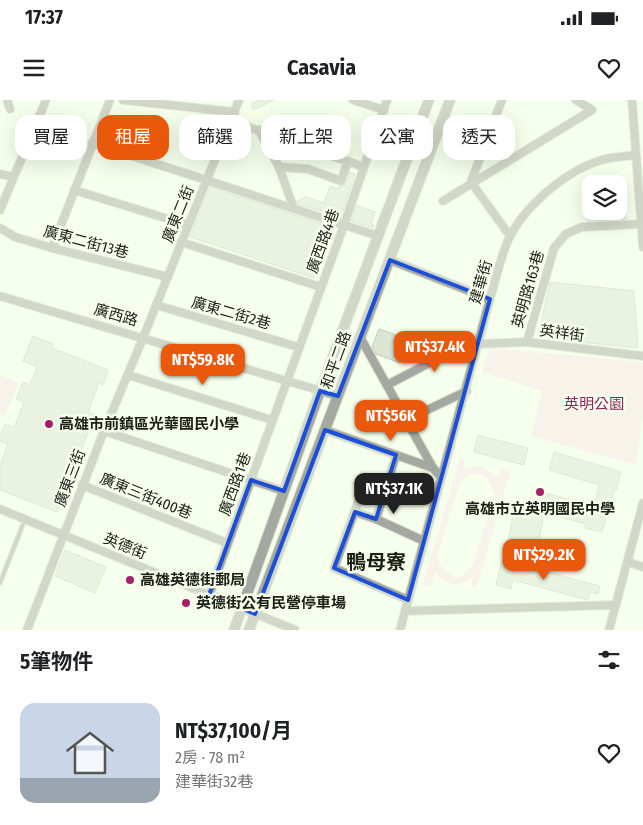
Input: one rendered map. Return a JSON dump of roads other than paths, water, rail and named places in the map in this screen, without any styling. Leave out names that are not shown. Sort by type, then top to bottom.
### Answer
[{"type":"street","points":[[7,100],[10,109]]},
{"type":"street","points":[[0,210],[46,100]]},
{"type":"street","points":[[52,248],[110,100]]},
{"type":"street","points":[[122,100],[237,106],[248,100]]},
{"type":"street","points":[[353,100],[384,110]]},
{"type":"street","name":"廣西路4巷","points":[[286,381],[344,225],[387,100]]},
{"type":"street","name":"和平二路","points":[[234,630],[320,391],[430,100]]},
{"type":"street","name":"和平二路","points":[[249,630],[450,100]]},
{"type":"street","points":[[471,182],[502,100]]},
{"type":"street","points":[[443,201],[471,182],[592,110],[576,100]]},
{"type":"street","points":[[632,100],[639,145],[636,155],[643,247]]},
{"type":"street","points":[[251,128],[364,167]]},
{"type":"street","points":[[259,130],[278,167],[294,209]]},
{"type":"street","points":[[92,143],[378,236]]},
{"type":"street","name":"建華街","points":[[400,630],[490,299],[510,236],[519,222],[542,196],[566,177],[605,160],[636,155]]},
{"type":"street","name":"廣東二街","points":[[143,338],[215,160]]},
{"type":"street","points":[[278,167],[308,169],[341,181],[348,161]]},
{"type":"street","points":[[0,174],[13,176]]},
{"type":"street","points":[[471,182],[510,236]]},
{"type":"street","points":[[74,190],[188,225]]},
{"type":"street","name":"英明路163巷","points":[[527,342],[554,248],[566,234],[582,227],[641,224]]},
{"type":"street","name":"廣東二街13巷","points":[[0,228],[15,237],[52,248],[168,277]]},
{"type":"street","points":[[182,242],[321,287]]},
{"type":"street","points":[[390,260],[490,299]]},
{"type":"street","name":"廣西路","points":[[0,296],[338,396]]},
{"type":"street","name":"廣東二街2巷","points":[[156,305],[298,347]]},
{"type":"street","points":[[360,337],[432,468],[441,478]]},
{"type":"street","name":"廣東三街","points":[[27,630],[82,485],[143,338]]},
{"type":"street","name":"英祥街","points":[[387,386],[460,347],[478,344],[527,342],[643,356]]},
{"type":"street","points":[[128,375],[272,420]]},
{"type":"street","name":"廣西路1巷","points":[[209,596],[286,381]]},
{"type":"street","points":[[406,420],[466,391]]},
{"type":"street","points":[[104,430],[284,491]]},
{"type":"street","points":[[325,430],[432,468]]},
{"type":"street","points":[[376,519],[396,455]]},
{"type":"street","name":"廣東三街400巷","points":[[82,485],[227,543]]},
{"type":"street","points":[[358,502],[334,568],[408,600]]},
{"type":"street","points":[[609,630],[643,503]]},
{"type":"street","name":"英德街","points":[[0,509],[295,630]]},
{"type":"street","points":[[355,512],[376,519],[424,541]]},
{"type":"street","points":[[628,562],[643,567]]},
{"type":"street","points":[[405,611],[616,605]]},
{"type":"lane","points":[[0,582],[25,520]]},
{"type":"place","name":"高雄市前鎮區光華國民小學","points":[[49,424]]},
{"type":"place","name":"高雄市立英明國民中學","points":[[540,492]]},
{"type":"place","name":"高雄英德街郵局","points":[[130,580]]},
{"type":"place","name":"英德街公有民營停車場","points":[[186,603]]},
{"type":"district","name":"鴨母寮","points":[[376,562]]},
{"type":"park label","name":"英明公園","points":[[594,404]]}]
